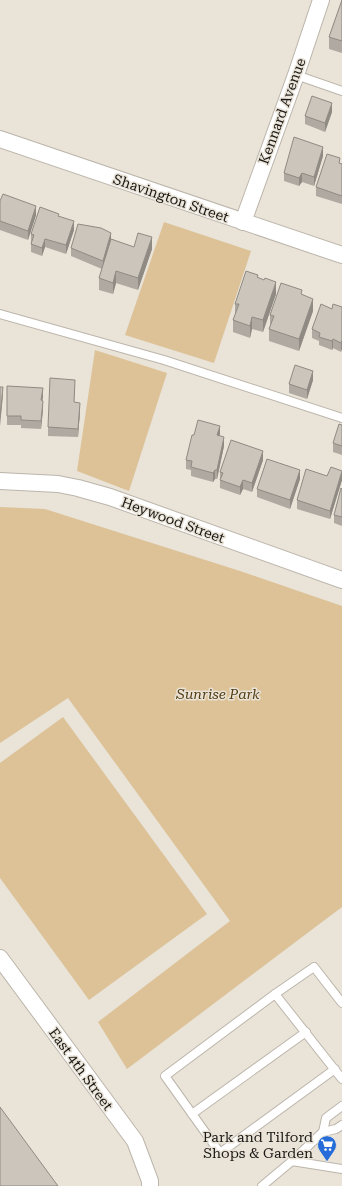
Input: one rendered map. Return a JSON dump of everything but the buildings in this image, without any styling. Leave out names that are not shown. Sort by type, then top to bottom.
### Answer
[{"type":"street","name":"Kennard Avenue","points":[[242,222],[296,75],[321,0]]},
{"type":"street","name":"Shavington Street","points":[[0,140],[342,255]]},
{"type":"street","name":"Heywood Street","points":[[0,481],[58,484],[78,488],[118,500],[342,580]]},
{"type":"street","name":"East 4th Street","points":[[0,958],[135,1141],[150,1181],[150,1186]]},
{"type":"lane","points":[[296,75],[342,91]]},
{"type":"lane","points":[[0,314],[164,360],[342,418]]},
{"type":"lane","points":[[335,1069],[220,1154],[165,1076],[275,994],[314,967],[342,1003]]},
{"type":"lane","points":[[275,994],[342,1078]]},
{"type":"lane","points":[[192,1114],[306,1032]]},
{"type":"lane","points":[[323,1132],[326,1118],[342,1106]]},
{"type":"lane","points":[[262,1186],[323,1132],[336,1129],[342,1125]]},
{"type":"lane","points":[[292,1161],[342,1169]]},
{"type":"green space","points":[[164,222],[251,251],[214,363],[125,335]]},
{"type":"green space","points":[[95,350],[167,373],[129,491],[77,471]]},
{"type":"green space","name":"Sunrise Park","points":[[0,507],[45,509],[240,571],[342,606],[342,907],[127,1069],[98,1022],[230,921],[68,698],[0,743]]},
{"type":"green space","points":[[63,717],[207,914],[89,1000],[0,878],[0,763]]},
{"type":"place","name":"Park and Tilford Shops & Garden","points":[[327,1162]]}]
